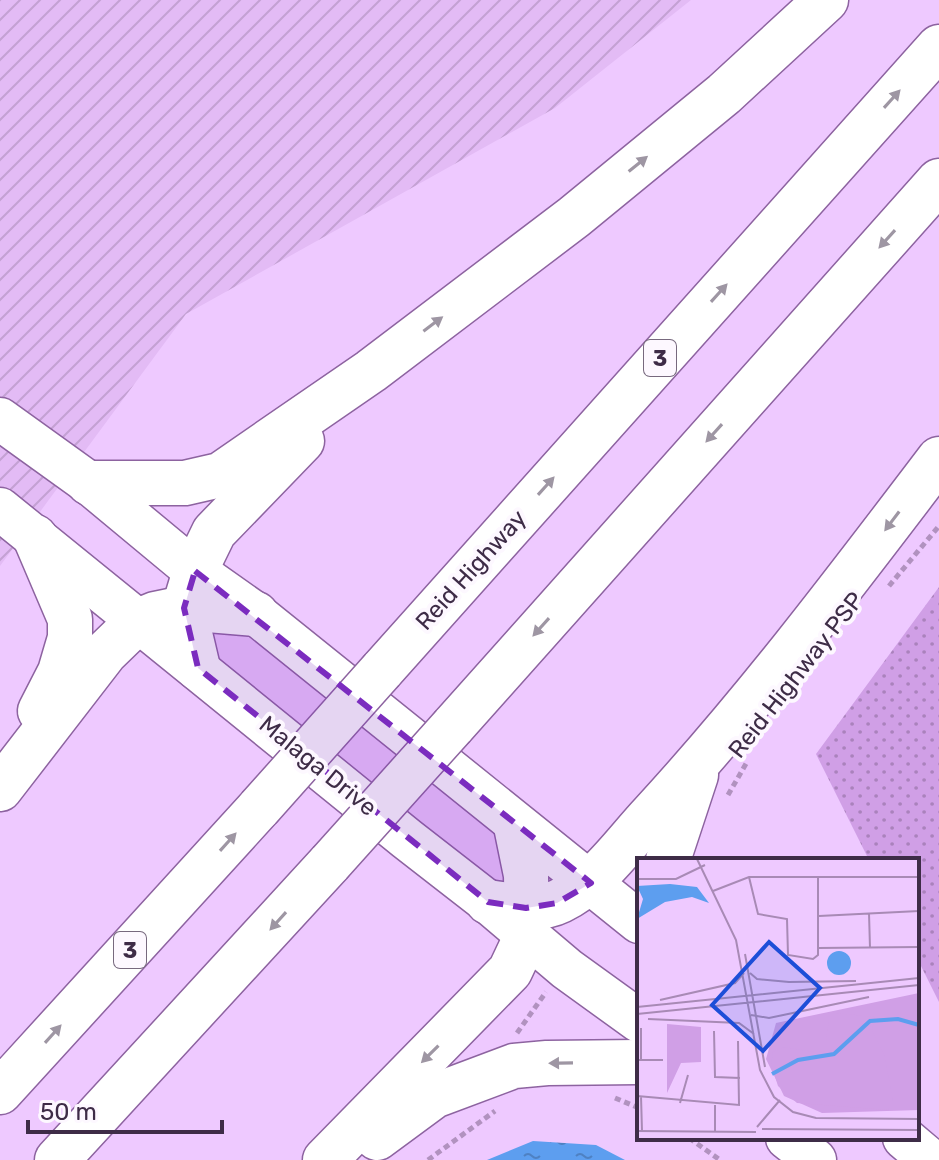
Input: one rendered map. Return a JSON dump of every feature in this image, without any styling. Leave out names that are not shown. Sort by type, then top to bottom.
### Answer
[{"type":"highway","points":[[89,483],[185,483],[220,475],[371,371],[585,208],[724,94],[826,0]]},
{"type":"highway","name":"Reid Highway","points":[[0,1092],[259,808],[939,47]]},
{"type":"highway","points":[[57,1160],[330,863],[939,181]]},
{"type":"highway","points":[[198,668],[190,590],[214,532],[371,371]]},
{"type":"highway","points":[[514,915],[557,903],[591,883],[700,762],[846,582],[939,459]]},
{"type":"highway","points":[[0,779],[60,672],[70,638],[70,619],[35,537]]},
{"type":"highway","points":[[190,590],[256,614]]},
{"type":"highway","points":[[0,789],[105,653],[138,621],[155,614],[190,590]]},
{"type":"highway","points":[[669,858],[700,762]]},
{"type":"highway","points":[[325,1160],[510,971],[514,915],[526,875],[516,826]]},
{"type":"highway","points":[[347,1160],[434,1096],[514,1066],[637,1062]]},
{"type":"main road","points":[[0,419],[89,483],[190,590]]},
{"type":"main road","name":"Malaga Drive","points":[[0,509],[407,839],[514,915],[567,969],[637,1020]]},
{"type":"main road","points":[[256,614],[637,920]]},
{"type":"main road","points":[[790,1140],[815,1160]]},
{"type":"main road","points":[[906,1140],[930,1160]]},
{"type":"path","name":"Reid Highway PSP","points":[[881,596],[939,526]]},
{"type":"path","name":"Reid Highway PSP","points":[[726,798],[747,761]]},
{"type":"path","points":[[540,999],[567,969]]},
{"type":"path","points":[[428,1160],[505,1105]]},
{"type":"path","points":[[692,1140],[720,1160]]},
{"type":"highlighted area","points":[[195,571],[591,883],[557,903],[526,908],[488,902],[198,668],[184,608]]},
{"type":"shaded area","points":[[0,0],[691,0],[555,108],[186,314],[0,566]]},
{"type":"shaded area","points":[[939,587],[939,1002],[919,962],[919,858],[868,858],[816,754]]},
{"type":"water","points":[[533,1141],[596,1145],[625,1160],[487,1160]]}]
